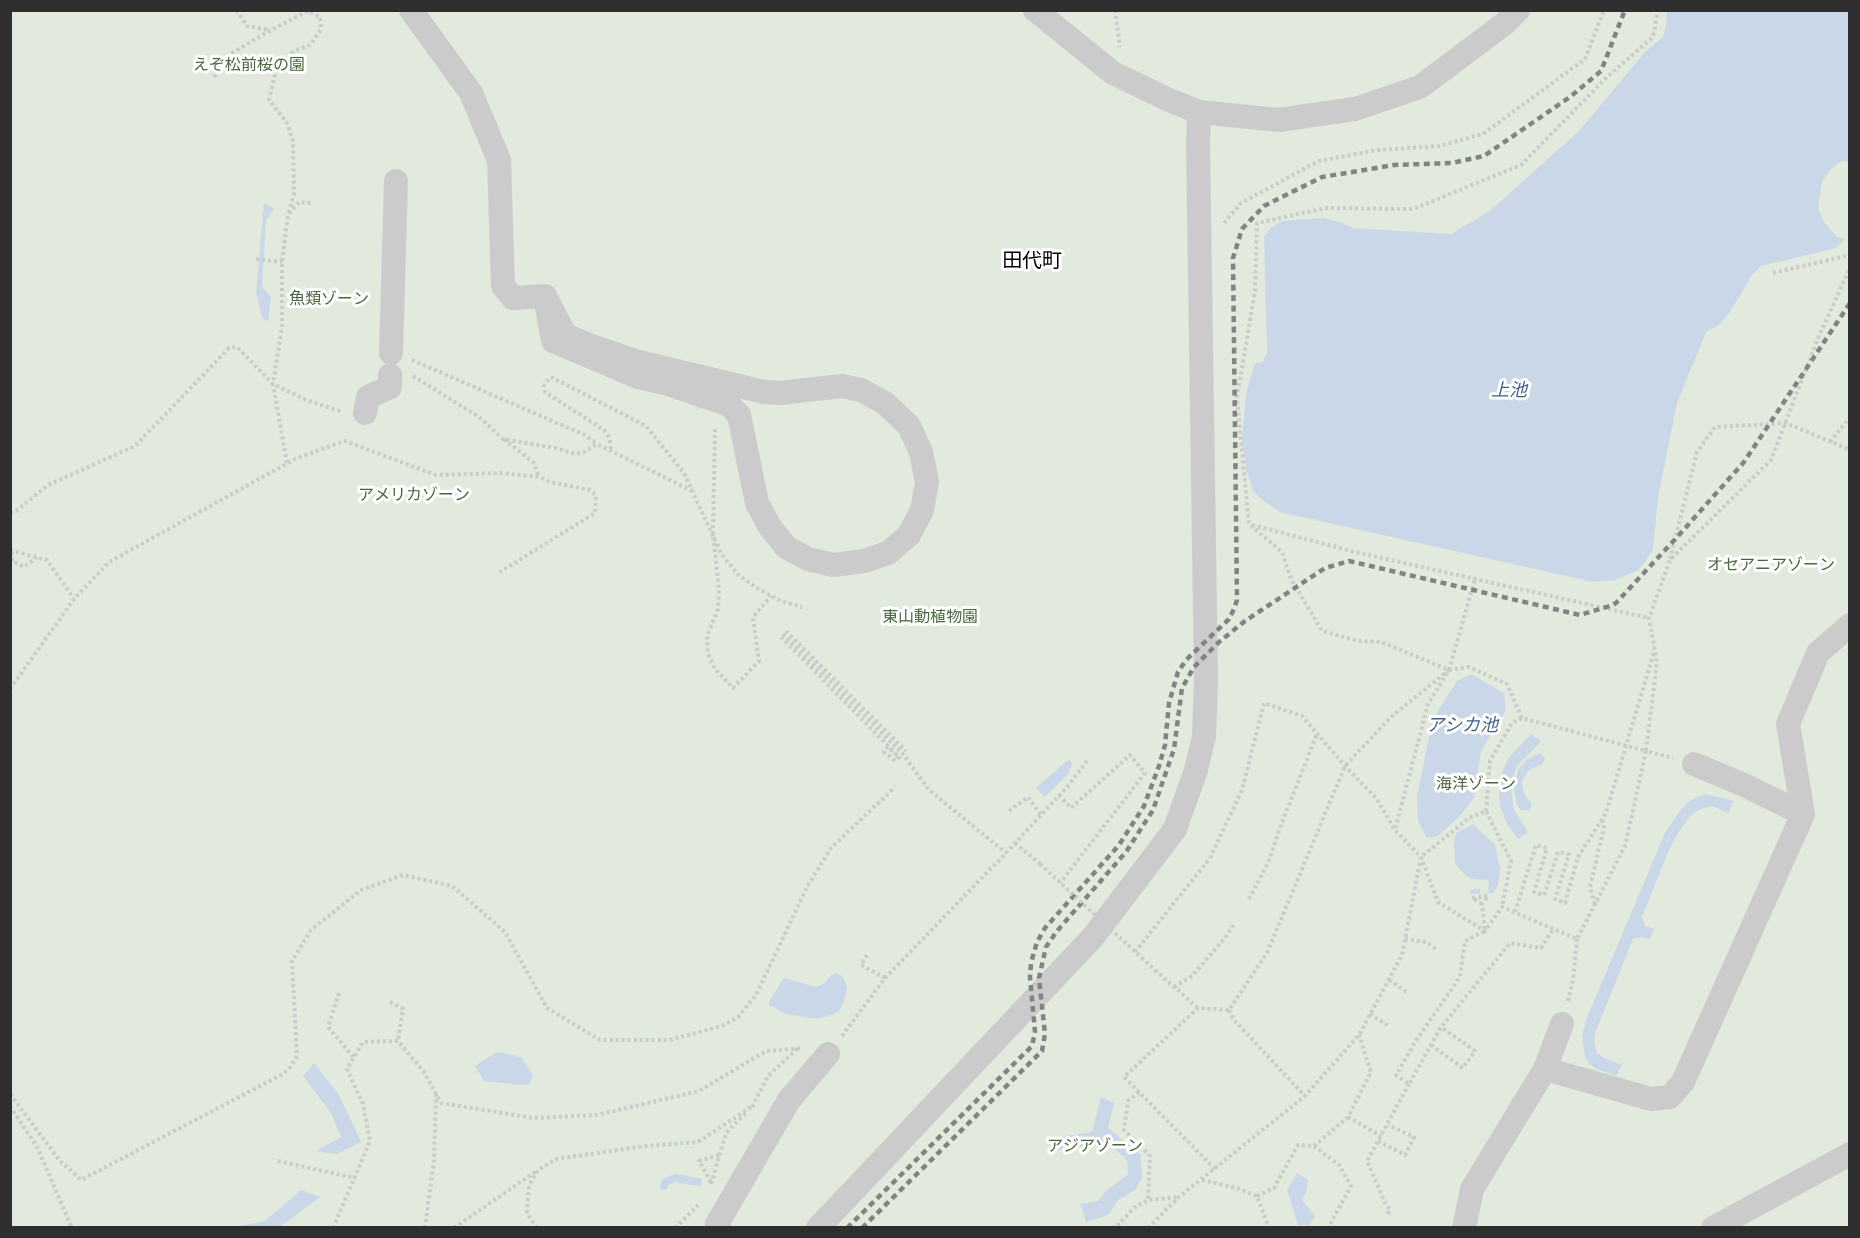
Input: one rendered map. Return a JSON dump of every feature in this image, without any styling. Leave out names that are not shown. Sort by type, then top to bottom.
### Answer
[{"type":"street","points":[[411,10],[471,93],[499,160],[503,286],[513,298],[544,296]]},
{"type":"street","points":[[1035,10],[1113,73],[1199,112],[1279,120],[1355,109],[1420,87],[1504,24],[1518,10]]},
{"type":"street","points":[[818,1227],[851,1195],[1093,937],[1174,829],[1196,770],[1204,737],[1206,680],[1199,112]]},
{"type":"street","points":[[365,412],[368,397],[390,387],[399,366],[396,181]]},
{"type":"street","points":[[544,296],[565,335],[639,362],[764,392],[780,393],[842,386],[861,390],[885,403],[909,426],[921,452],[927,482],[922,510],[909,535],[888,553],[864,561],[832,566],[808,559],[786,547],[770,527],[757,503],[739,415],[729,405],[665,382],[638,377],[553,341],[544,296]]},
{"type":"street","points":[[1545,1069],[1651,1098],[1670,1097],[1683,1082],[1803,814],[1788,724],[1818,653],[1850,625]]},
{"type":"street","points":[[1694,764],[1803,814]]},
{"type":"street","points":[[1464,1227],[1472,1189],[1545,1069],[1562,1024]]},
{"type":"street","points":[[720,1227],[717,1224],[789,1100],[828,1054]]},
{"type":"street","points":[[1713,1227],[1850,1154]]},
{"type":"path","points":[[237,10],[247,26],[271,30]]},
{"type":"path","points":[[214,77],[227,56],[271,30],[308,10],[320,17],[321,29],[310,45],[294,51],[276,69],[269,100],[287,123],[293,141],[294,194],[288,215],[282,262],[282,326],[273,384],[287,463]]},
{"type":"path","points":[[1115,10],[1120,50]]},
{"type":"path","points":[[1219,228],[1241,203],[1319,162],[1377,150],[1439,146],[1483,134],[1585,59],[1604,10]]},
{"type":"path","points":[[1449,670],[1381,642],[1358,641],[1323,631],[1291,579],[1282,552],[1249,524],[1237,397],[1255,291],[1257,223],[1326,208],[1413,209],[1521,165],[1607,77],[1653,37],[1658,10]]},
{"type":"path","points":[[288,215],[299,202],[312,202]]},
{"type":"path","points":[[1773,273],[1850,255]]},
{"type":"path","points":[[256,259],[282,262]]},
{"type":"path","points":[[1670,560],[1771,460],[1818,338],[1850,268]]},
{"type":"path","points":[[10,513],[16,511],[48,485],[135,446],[229,348],[237,347],[273,384],[306,400],[339,411],[365,412],[361,447]]},
{"type":"path","points":[[399,366],[409,361],[418,361],[585,435],[597,444],[692,491]]},
{"type":"path","points":[[399,366],[479,417],[534,463],[539,477]]},
{"type":"path","points":[[611,450],[609,437],[604,430],[545,392],[544,386],[549,378],[646,426],[684,473],[721,553],[737,574],[771,596],[802,607]]},
{"type":"path","points":[[1830,442],[1850,417]]},
{"type":"path","points":[[1562,1024],[1573,980],[1577,939],[1625,846],[1646,751],[1657,662],[1649,618],[1670,560],[1697,452],[1715,427],[1786,423],[1850,450]]},
{"type":"path","points":[[716,426],[713,534],[719,589],[718,609],[707,636],[708,654],[715,669],[733,688],[759,661],[753,617],[771,596]]},
{"type":"path","points":[[503,439],[576,454],[597,444]]},
{"type":"path","points":[[11,686],[74,599],[109,562],[287,463],[345,441],[436,475],[502,473],[539,477],[550,482],[590,490],[596,495],[595,513],[500,572]]},
{"type":"path","points":[[1249,524],[1475,579],[1649,618]]},
{"type":"path","points":[[37,557],[24,567],[12,561],[11,551],[37,557],[47,560],[74,599]]},
{"type":"path","points":[[1395,830],[1428,704],[1449,670],[1475,579]]},
{"type":"path","points":[[899,757],[783,634],[906,751],[929,790],[1005,854]]},
{"type":"path","points":[[1515,912],[1536,845],[1547,848],[1534,892],[1544,895],[1558,852],[1569,854],[1555,899],[1565,903],[1578,857],[1606,813],[1655,651]]},
{"type":"path","points":[[1229,1010],[1267,953],[1345,766],[1391,717],[1449,670],[1469,667],[1507,684],[1522,718]]},
{"type":"path","points":[[1135,952],[1210,858],[1242,790],[1264,703],[1302,716],[1376,798],[1395,830],[1421,857],[1438,902],[1485,931]]},
{"type":"path","points":[[1409,1084],[1396,1075],[1417,1039],[1460,977],[1464,941],[1485,931],[1502,907],[1511,861],[1486,811],[1490,760],[1512,723],[1522,718],[1694,764]]},
{"type":"path","points":[[1249,899],[1268,863],[1317,734]]},
{"type":"path","points":[[1059,795],[1071,807],[1130,755],[1145,773],[1060,883]]},
{"type":"path","points":[[390,1002],[403,1010],[398,1041],[424,1072],[441,1103],[533,1118],[597,1115],[699,1091],[766,1051],[799,1047],[828,1054],[885,978],[1005,854],[1087,761]]},
{"type":"path","points":[[10,1095],[60,1161],[81,1180],[281,1075],[297,1056],[292,961],[311,930],[361,890],[403,874],[452,885],[505,932],[547,1008],[600,1040],[669,1040],[722,1026],[738,1017],[756,995],[807,887],[831,848],[895,787]]},
{"type":"path","points":[[1010,811],[1028,797],[1041,815]]},
{"type":"path","points":[[1148,1227],[1179,1197],[1305,1096],[1359,1035],[1402,955],[1421,857],[1469,818],[1486,811]]},
{"type":"path","points":[[1595,904],[1590,887],[1605,827],[1602,819]]},
{"type":"path","points":[[1015,843],[1198,1008],[1229,1010]]},
{"type":"path","points":[[1482,904],[1485,931]]},
{"type":"path","points":[[1502,907],[1577,939]]},
{"type":"path","points":[[1174,987],[1192,976],[1234,924]]},
{"type":"path","points":[[1388,1214],[1390,1209],[1386,1205],[1367,1161],[1441,1027],[1510,943],[1541,948],[1553,929]]},
{"type":"path","points":[[1405,939],[1426,942],[1437,950]]},
{"type":"path","points":[[867,955],[861,965],[885,978]]},
{"type":"path","points":[[1388,980],[1408,993]]},
{"type":"path","points":[[339,993],[328,1027],[354,1058]]},
{"type":"path","points":[[1198,1008],[1124,1077],[1215,1169]]},
{"type":"path","points":[[1229,1010],[1234,1020],[1305,1096]]},
{"type":"path","points":[[1370,1014],[1390,1027]]},
{"type":"path","points":[[1431,1046],[1463,1068],[1475,1051],[1441,1027]]},
{"type":"path","points":[[1314,1146],[1348,1117],[1371,1072],[1359,1035]]},
{"type":"path","points":[[333,1227],[369,1141],[363,1104],[347,1070],[363,1042],[398,1041]]},
{"type":"path","points":[[709,1189],[726,1133],[754,1106],[768,1076],[799,1047]]},
{"type":"path","points":[[1139,1092],[1128,1101],[1124,1130],[1150,1156],[1148,1200]]},
{"type":"path","points":[[425,1227],[434,1160],[436,1093]]},
{"type":"path","points":[[10,1106],[37,1147],[72,1227]]},
{"type":"path","points":[[454,1227],[556,1159],[646,1146],[698,1142],[754,1106]]},
{"type":"path","points":[[1348,1117],[1405,1155],[1414,1137],[1388,1125]]},
{"type":"path","points":[[1202,1180],[1237,1188],[1257,1196],[1274,1188],[1298,1144],[1314,1146],[1339,1165],[1351,1186],[1328,1227]]},
{"type":"path","points":[[711,1183],[699,1161],[719,1155]]},
{"type":"path","points":[[278,1161],[355,1178]]},
{"type":"path","points":[[537,1227],[527,1214],[529,1185],[538,1170]]},
{"type":"path","points":[[1257,1196],[1267,1227]]},
{"type":"path","points":[[1112,1227],[1116,1227],[1134,1208],[1148,1200],[1179,1197]]},
{"type":"path","points":[[675,1227],[699,1204]]},
{"type":"green space","name":"東山動植物園","points":[[10,11],[1849,11],[1849,1227],[11,1227]]},
{"type":"water","name":"上池","points":[[1667,11],[1849,11],[1850,162],[1842,161],[1831,169],[1822,182],[1818,209],[1824,222],[1836,236],[1845,239],[1836,248],[1761,266],[1752,275],[1730,312],[1719,325],[1706,332],[1677,403],[1658,497],[1653,550],[1639,570],[1615,580],[1593,582],[1280,512],[1264,501],[1253,491],[1242,442],[1246,394],[1255,363],[1263,362],[1267,352],[1264,237],[1271,228],[1282,221],[1323,218],[1352,228],[1451,234],[1490,211],[1581,129],[1645,52],[1663,37]]},
{"type":"water","points":[[264,203],[274,209],[266,220],[262,287],[271,297],[268,321],[262,318],[256,292]]},
{"type":"water","name":"アシカ池","points":[[1471,674],[1504,693],[1506,710],[1481,751],[1474,798],[1458,818],[1438,836],[1426,837],[1418,820],[1417,795],[1433,719],[1457,681]]},
{"type":"water","points":[[1531,734],[1541,741],[1516,767],[1511,788],[1514,810],[1528,832],[1518,839],[1507,824],[1500,805],[1499,791],[1502,773],[1509,757]]},
{"type":"water","points":[[1540,753],[1545,759],[1542,764],[1529,770],[1522,781],[1523,790],[1531,802],[1531,807],[1529,811],[1521,810],[1517,806],[1514,789],[1518,770],[1527,759]]},
{"type":"water","points":[[1069,759],[1072,764],[1068,774],[1045,797],[1036,788]]},
{"type":"water","points":[[1705,794],[1734,801],[1728,813],[1712,806],[1700,809],[1691,815],[1680,830],[1668,852],[1642,917],[1645,926],[1654,929],[1650,939],[1641,937],[1633,939],[1595,1033],[1597,1053],[1622,1065],[1616,1076],[1597,1069],[1589,1064],[1585,1057],[1582,1036],[1586,1020],[1665,833],[1682,808],[1691,800]]},
{"type":"water","points":[[1473,824],[1495,845],[1500,868],[1498,885],[1493,893],[1470,894],[1470,890],[1480,889],[1480,893],[1488,893],[1489,883],[1487,880],[1472,879],[1464,874],[1455,863],[1456,833]]},
{"type":"water","points":[[837,973],[843,977],[847,987],[840,1010],[833,1015],[815,1019],[786,1014],[769,1005],[784,978],[816,987]]},
{"type":"water","points":[[497,1052],[521,1057],[533,1075],[530,1084],[484,1081],[475,1066]]},
{"type":"water","points":[[314,1063],[339,1095],[361,1142],[337,1154],[316,1151],[341,1137],[331,1113],[303,1076]]},
{"type":"water","points":[[1101,1097],[1114,1103],[1108,1128],[1141,1155],[1142,1178],[1135,1190],[1118,1200],[1108,1215],[1086,1222],[1080,1204],[1098,1201],[1106,1191],[1128,1174],[1127,1160],[1108,1143],[1052,1151],[1049,1139],[1092,1132]]},
{"type":"water","points":[[1297,1173],[1308,1180],[1307,1190],[1302,1200],[1315,1216],[1309,1225],[1298,1225],[1287,1190]]},
{"type":"water","points":[[301,1190],[320,1197],[280,1227],[234,1227],[265,1221]]},
{"type":"waterway","points":[[664,1186],[665,1182],[676,1178],[698,1182]]},
{"type":"railway","points":[[847,1228],[1032,1046],[1035,1032],[1030,977],[1037,942],[1045,928],[1119,845],[1144,806],[1165,745],[1169,703],[1178,672],[1186,660],[1229,619],[1234,609],[1237,600],[1233,258],[1242,229],[1264,206],[1322,177],[1394,165],[1452,163],[1484,156],[1570,97],[1601,71],[1625,10]]},
{"type":"railway","points":[[862,1228],[1042,1051],[1045,1034],[1039,978],[1046,947],[1057,931],[1126,852],[1153,810],[1174,749],[1182,688],[1194,667],[1219,642],[1245,621],[1325,568],[1349,561],[1580,615],[1616,603],[1744,462],[1850,303]]},
{"type":"district","name":"田代町","points":[[1032,263]]},
{"type":"park label","name":"えぞ松前桜の園","points":[[249,67]]},
{"type":"park label","name":"魚類ゾーン","points":[[329,301]]},
{"type":"park label","name":"アメリカゾーン","points":[[414,497]]},
{"type":"park label","name":"オセアニアゾーン","points":[[1771,567]]},
{"type":"park label","name":"海洋ゾーン","points":[[1476,786]]},
{"type":"park label","name":"アジアゾーン","points":[[1095,1148]]}]
